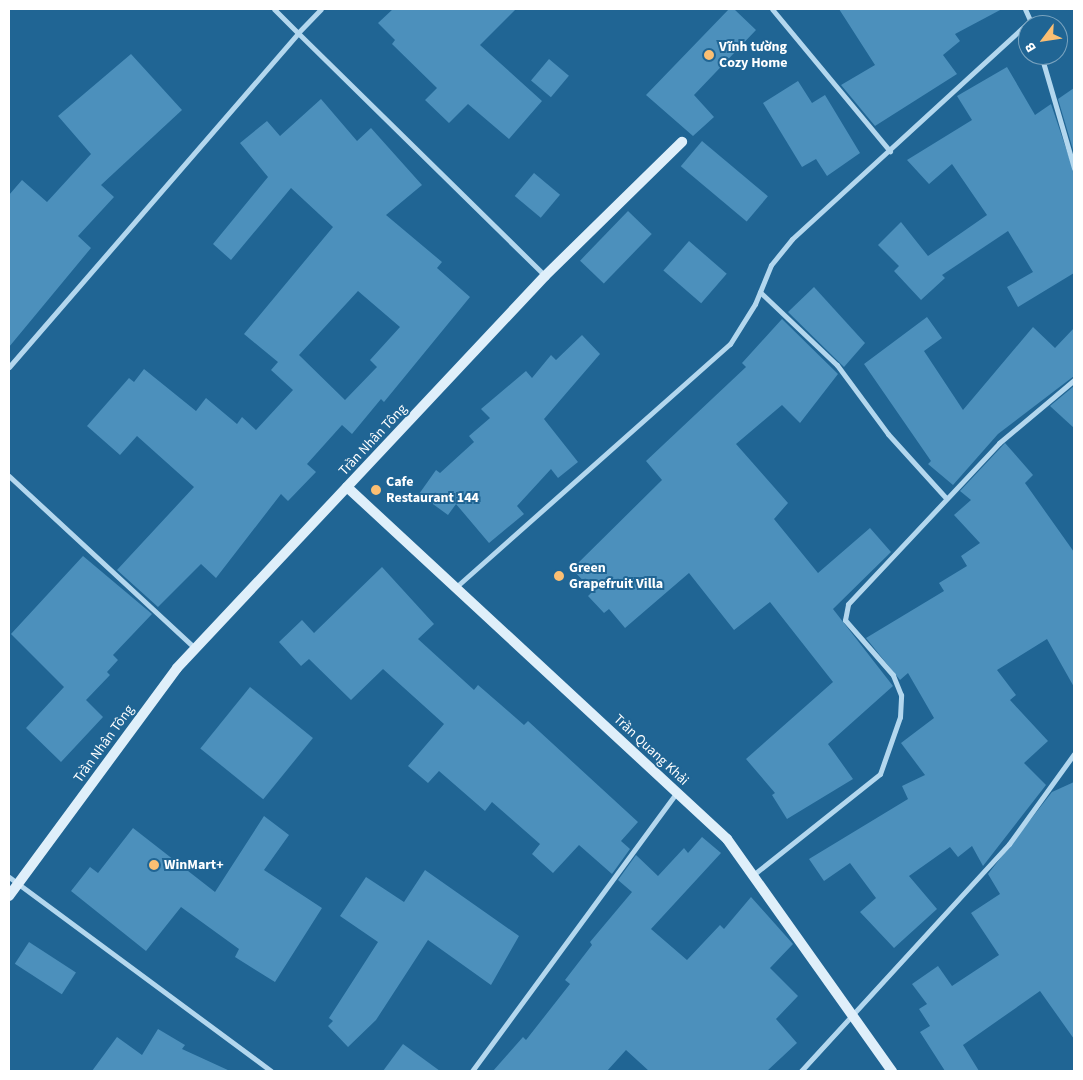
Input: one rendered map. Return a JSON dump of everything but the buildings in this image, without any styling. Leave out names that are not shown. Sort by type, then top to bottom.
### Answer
[{"type":"street","points":[[274,9],[545,276]]},
{"type":"street","points":[[9,367],[298,33],[321,9]]},
{"type":"street","points":[[772,9],[890,151]]},
{"type":"street","points":[[456,587],[730,344],[760,292],[771,265],[792,239],[1018,35]]},
{"type":"street","points":[[1044,65],[1074,168]]},
{"type":"street","name":"Trần Nhân Tông","points":[[9,896],[18,887],[195,648],[545,276],[682,142]]},
{"type":"street","points":[[760,292],[837,365],[888,434],[946,498]]},
{"type":"street","points":[[752,875],[880,774],[900,717],[901,695],[893,675],[844,613],[946,498],[999,443],[1074,380]]},
{"type":"street","points":[[9,476],[195,648]]},
{"type":"street","name":"Trần Quang Khải","points":[[347,487],[727,839],[892,1071]]},
{"type":"street","points":[[801,1071],[855,1017],[1009,844],[1074,754]]},
{"type":"street","points":[[472,1071],[677,792]]},
{"type":"street","points":[[9,877],[18,887],[271,1071]]},
{"type":"place","name":"Vĩnh tường Cozy Home","points":[[709,55]]},
{"type":"place","name":"Cafe Restaurant 144","points":[[376,490]]},
{"type":"place","name":"Green Grapefruit Villa","points":[[559,576]]},
{"type":"place","name":"WinMart+","points":[[154,865]]}]
